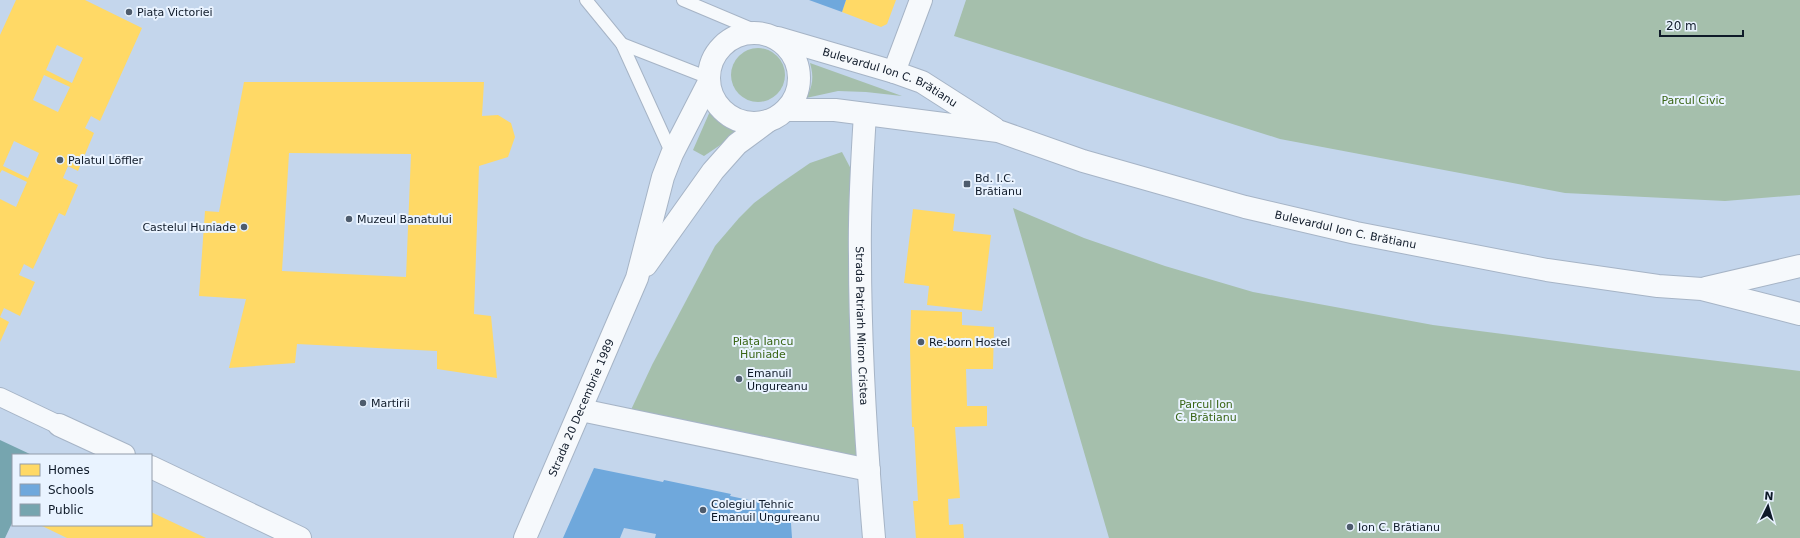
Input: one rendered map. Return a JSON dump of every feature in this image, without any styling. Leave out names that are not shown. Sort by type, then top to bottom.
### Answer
[{"type":"street","points":[[894,72],[921,0]]},
{"type":"street","points":[[744,33],[767,35],[787,45],[795,57],[799,71],[799,85],[795,99],[777,115],[752,123],[729,115],[716,101],[709,80],[711,63],[718,50],[730,39],[744,33]]},
{"type":"street","name":"Bulevardul Ion C. Brătianu","points":[[767,35],[894,72],[922,82],[998,131]]},
{"type":"street","name":"Strada 20 Decembrie 1989","points":[[525,538],[637,278],[663,177],[672,154],[709,80]]},
{"type":"street","name":"Bulevardul Ion C. Brătianu","points":[[777,115],[835,110],[998,131],[1083,161],[1230,203],[1356,233],[1547,270],[1658,286],[1702,289],[1800,314]]},
{"type":"street","name":"Strada Patriarh Miron Cristea","points":[[865,114],[860,256],[862,365],[874,538]]},
{"type":"street","name":"Strada 20 Decembrie 1989","points":[[637,278],[713,171],[737,144],[777,115]]},
{"type":"street","name":"Bulevardul Ion C. Brătianu","points":[[1702,289],[1800,266]]},
{"type":"street","points":[[0,397],[122,454]]},
{"type":"street","points":[[581,410],[869,470]]},
{"type":"street","points":[[152,468],[300,538]]},
{"type":"lane","points":[[586,0],[622,44],[672,154]]},
{"type":"lane","points":[[683,0],[767,35]]},
{"type":"lane","points":[[622,44],[709,80]]},
{"type":"green space","name":"Parcul Civic","points":[[966,0],[1800,0],[1800,195],[1725,201],[1565,193],[1280,139],[954,36]]},
{"type":"green space","points":[[758,48],[768,50],[777,56],[783,65],[785,75],[783,85],[777,94],[768,100],[758,102],[748,100],[739,94],[733,85],[731,75],[733,65],[739,56],[748,50]]},
{"type":"green space","points":[[810,63],[902,96],[838,91],[806,98],[812,81]]},
{"type":"green space","points":[[711,109],[719,119],[744,129],[704,156],[693,150]]},
{"type":"green space","name":"Piața Iancu Huniade","points":[[842,152],[852,171],[858,458],[630,412],[652,365],[715,246],[754,203],[778,185],[810,163]]},
{"type":"green space","name":"Parcul Ion C. Brătianu","points":[[1013,208],[1084,238],[1165,266],[1253,292],[1433,325],[1800,371],[1800,538],[1109,538]]},
{"type":"building: Homes","name":"Palatul Löffler","points":[[16,0],[85,0],[142,28],[100,121],[91,116],[85,128],[94,133],[78,171],[68,166],[63,178],[78,185],[65,216],[59,213],[33,269],[24,264],[19,275],[35,282],[20,316],[4,308],[0,317],[0,199],[16,207],[27,182],[2,170],[0,173],[0,35]],"holes":[[[57,45],[83,58],[72,83],[46,70]],[[44,75],[70,87],[58,112],[33,100]],[[14,141],[39,153],[28,178],[3,166]]]},
{"type":"building: Homes","points":[[846,0],[896,0],[887,24],[881,27],[842,12]]},
{"type":"building: Homes","name":"Castelul Huniade","points":[[244,82],[484,82],[482,116],[498,115],[511,123],[515,137],[508,157],[479,166],[474,314],[491,316],[497,378],[437,369],[437,351],[297,344],[295,363],[229,368],[246,299],[199,296],[205,211],[219,212]],"holes":[[[289,153],[411,154],[406,277],[282,271]]]},
{"type":"building: Homes","points":[[913,209],[955,214],[953,231],[991,235],[982,311],[927,305],[929,286],[904,283]]},
{"type":"building: Homes","points":[[911,310],[962,312],[962,325],[994,327],[993,369],[966,369],[967,406],[987,406],[987,426],[955,427],[960,498],[948,499],[949,525],[963,524],[964,538],[916,538],[913,501],[918,501],[914,427],[912,427],[910,348]]},
{"type":"building: Homes","points":[[0,317],[9,322],[0,342]]},
{"type":"building: Homes","points":[[152,512],[206,538],[67,538],[42,526],[152,526]]},
{"type":"building: Schools","points":[[809,0],[846,0],[842,12]]},
{"type":"building: Schools","points":[[594,468],[663,482],[664,480],[731,494],[730,496],[790,509],[792,538],[655,538],[656,534],[624,528],[620,538],[563,538]]},
{"type":"building: Public","points":[[0,440],[30,454],[12,454],[12,523],[5,538],[0,538]]},
{"type":"place","name":"Piața Victoriei","points":[[129,12]]},
{"type":"place","name":"Palatul Löffler","points":[[60,160]]},
{"type":"place","name":"Bd. I.C. Brătianu","points":[[967,184]]},
{"type":"place","name":"Muzeul Banatului","points":[[349,219]]},
{"type":"place","name":"Castelul Huniade","points":[[244,227]]},
{"type":"place","name":"Re-born Hostel","points":[[921,342]]},
{"type":"place","name":"Emanuil Ungureanu","points":[[739,379]]},
{"type":"place","name":"Martirii","points":[[363,403]]},
{"type":"place","name":"Colegiul Tehnic Emanuil Ungureanu","points":[[703,510]]},
{"type":"place","name":"Ion C. Brătianu","points":[[1350,527]]}]
